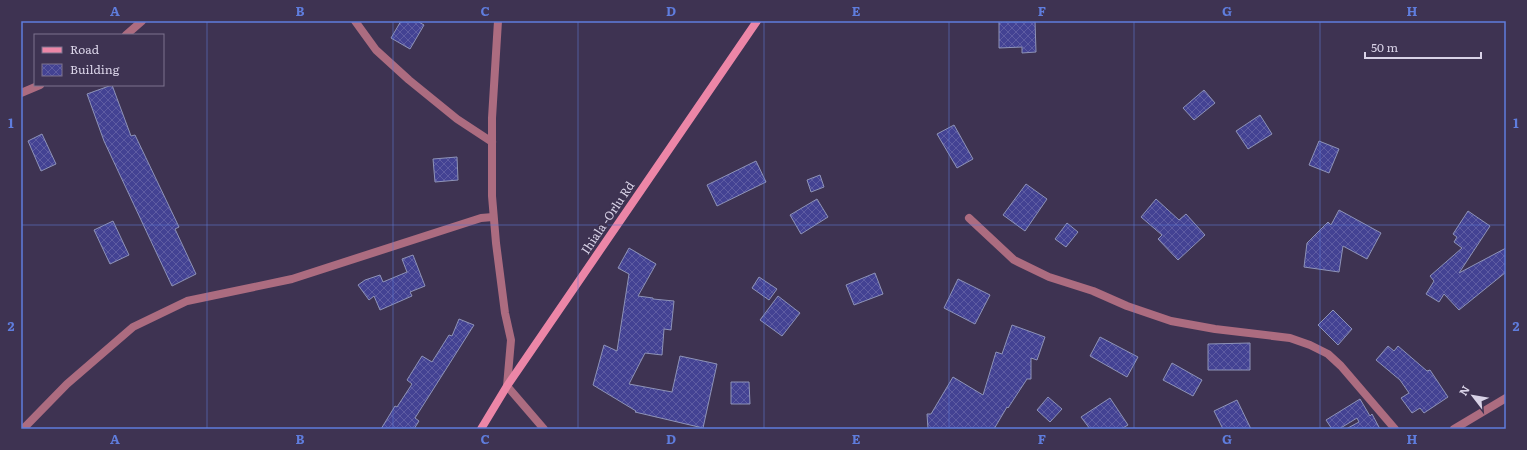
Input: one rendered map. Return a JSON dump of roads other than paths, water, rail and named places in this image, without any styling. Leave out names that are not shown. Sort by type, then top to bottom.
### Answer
[{"type":"main road","name":"Ihiala -Orlu Rd","points":[[481,429],[508,386],[757,21]]},
{"type":"street","points":[[127,34],[142,21]]},
{"type":"street","points":[[356,21],[376,50],[409,80],[457,120],[492,142]]},
{"type":"street","points":[[498,21],[492,118],[492,196],[505,313],[511,340],[508,386],[544,429]]},
{"type":"street","points":[[21,92],[37,86]]},
{"type":"street","points":[[23,429],[67,384],[133,327],[187,301],[292,279],[481,218],[494,217]]},
{"type":"street","points":[[969,218],[1014,260],[1049,277],[1093,291],[1127,306],[1171,321],[1215,329],[1290,338],[1310,345],[1328,354],[1341,366],[1395,429]]},
{"type":"street","points":[[1454,429],[1506,398]]}]
